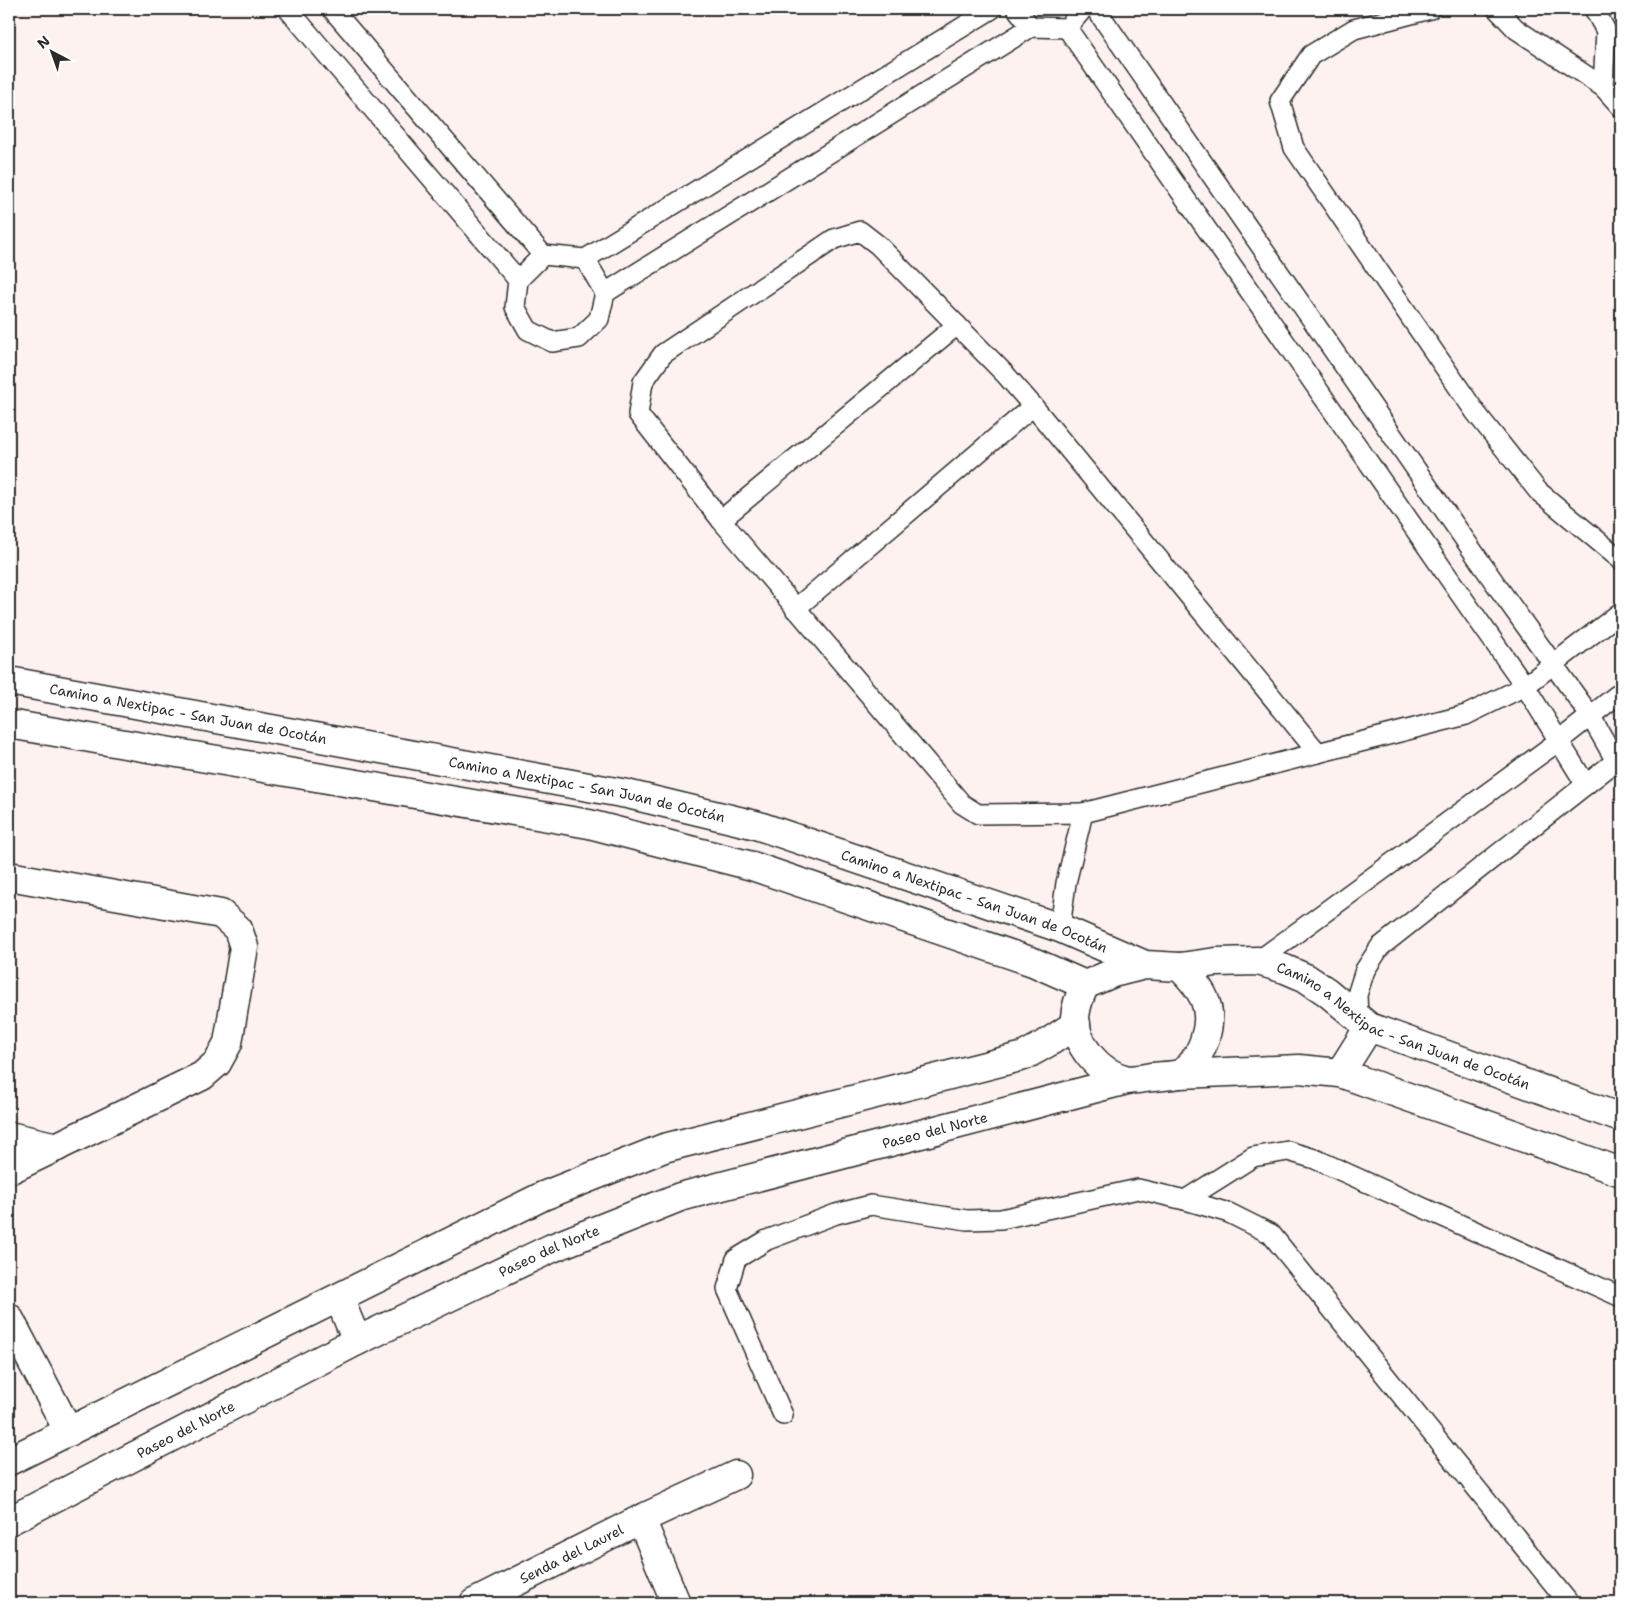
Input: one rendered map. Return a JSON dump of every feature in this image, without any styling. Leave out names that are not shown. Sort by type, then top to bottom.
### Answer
[{"type":"street","name":"Camino a Nextipac - San Juan de Ocotán","points":[[9,681],[627,794],[756,825],[1060,928],[1145,965]]},
{"type":"street","points":[[9,724],[589,824],[752,866],[1033,962],[1085,985],[1077,1006],[1076,1024],[1081,1040],[1089,1054],[1100,1067],[1127,1080],[1180,1074],[1299,1069],[1340,1073],[1621,1172]]},
{"type":"street","points":[[752,866],[756,825]]},
{"type":"street","points":[[9,876],[221,914],[238,929],[244,948],[228,1043],[217,1063],[202,1076],[9,1170]]},
{"type":"street","name":"Camino a Nextipac - San Juan de Ocotán","points":[[1085,985],[1113,973],[1145,965],[1180,967],[1216,962],[1258,961],[1306,978],[1327,992],[1364,1022],[1621,1118]]},
{"type":"street","points":[[1180,967],[1198,985],[1208,1012],[1208,1029],[1202,1046],[1193,1062],[1180,1074]]},
{"type":"street","points":[[1340,1073],[1364,1022]]},
{"type":"street","points":[[11,1455],[69,1432],[543,1196],[664,1148],[1024,1056],[1050,1042],[1076,1024]]},
{"type":"street","name":"Paseo del Norte","points":[[9,1521],[357,1340],[552,1248],[680,1197],[1127,1080]]},
{"type":"street","points":[[9,1136],[56,1147]]},
{"type":"street","points":[[339,1298],[357,1340]]},
{"type":"street","points":[[9,1318],[69,1432]]},
{"type":"street","name":"Senda del Laurel","points":[[474,1603],[641,1519],[736,1475]]},
{"type":"street","points":[[641,1519],[676,1603]]},
{"type":"lane","points":[[288,9],[518,280]]},
{"type":"lane","points":[[332,9],[543,255],[585,259],[992,9]]},
{"type":"lane","points":[[1017,9],[1031,27]]},
{"type":"lane","points":[[1067,28],[1083,9]]},
{"type":"lane","points":[[1096,9],[1619,759],[1380,946],[1365,970],[1357,995],[1364,1022]]},
{"type":"lane","points":[[1430,9],[1354,29],[1311,55],[1280,101],[1294,148],[1482,421],[1538,490],[1621,560]]},
{"type":"lane","points":[[1497,9],[1516,29],[1603,87],[1621,107]]},
{"type":"lane","points":[[1594,9],[1606,31],[1603,87]]},
{"type":"lane","points":[[605,293],[1031,27],[1067,28]]},
{"type":"lane","points":[[1067,28],[1526,686],[1586,785]]},
{"type":"lane","points":[[1318,753],[1005,374],[878,245],[860,231],[834,239],[663,354],[643,382],[638,414],[721,520],[795,609],[962,804],[978,814],[1083,813],[1318,753],[1466,715],[1526,686],[1621,612]]},
{"type":"lane","points":[[543,255],[518,280],[515,307],[528,330],[552,342],[579,338],[599,320],[605,293],[585,259]]},
{"type":"lane","points":[[721,520],[957,325]]},
{"type":"lane","points":[[795,609],[1033,406]]},
{"type":"lane","points":[[1258,961],[1560,740],[1621,692]]},
{"type":"lane","points":[[1060,928],[1066,883],[1083,813]]},
{"type":"lane","points":[[1185,1200],[1252,1157],[1288,1151],[1316,1160],[1621,1297]]},
{"type":"lane","points":[[784,1415],[727,1289],[736,1259],[766,1240],[836,1214],[871,1205],[967,1220],[1001,1219],[1138,1189],[1185,1200],[1229,1213],[1271,1234],[1569,1603]]}]
